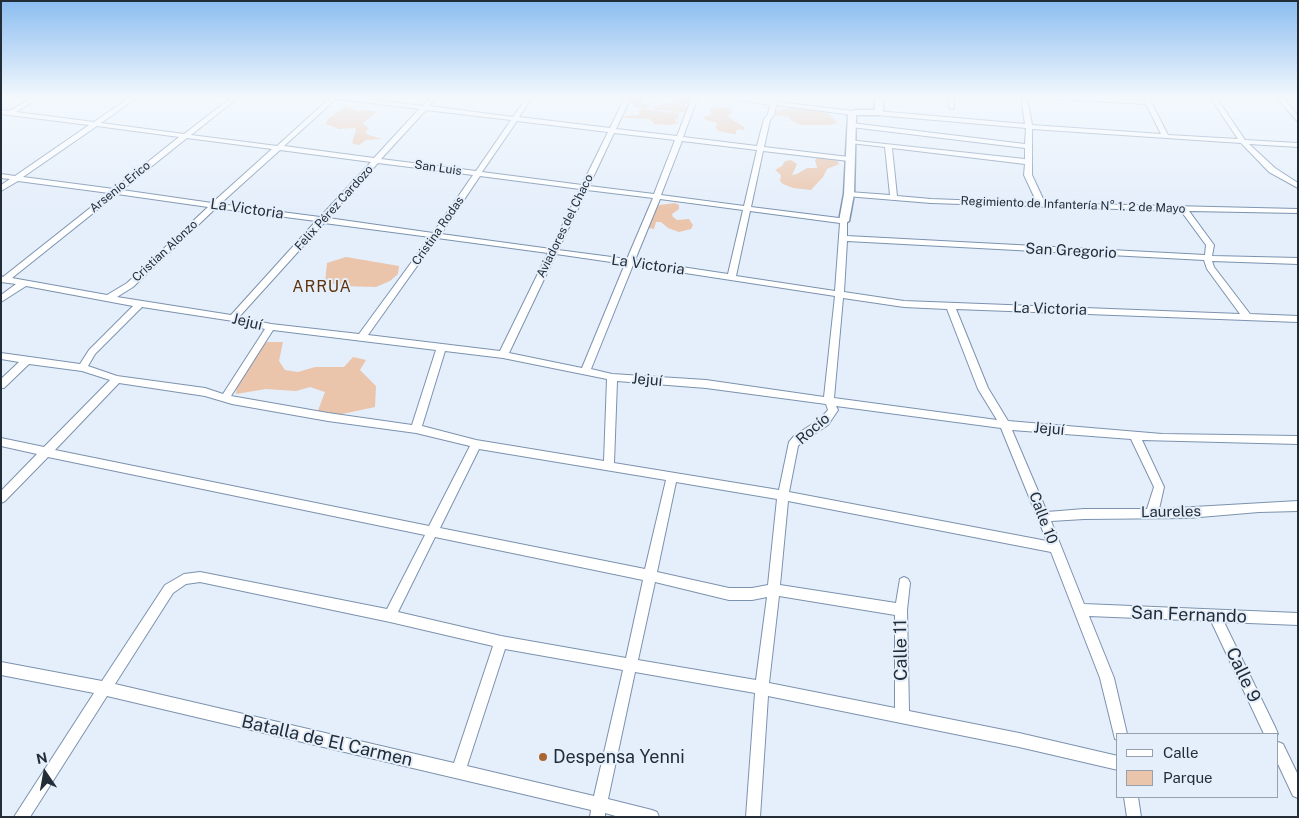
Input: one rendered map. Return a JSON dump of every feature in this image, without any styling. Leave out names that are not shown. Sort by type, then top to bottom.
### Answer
[{"type":"main road","name":"Rocío","points":[[844,221],[849,194],[850,135]]},
{"type":"street","points":[[1,189],[80,135]]},
{"type":"street","name":"San Luis","points":[[179,135],[844,221]]},
{"type":"street","name":"Cristian Alonzo","points":[[109,298],[130,285],[214,205],[292,135]]},
{"type":"street","name":"Felix Pérez Cardozo","points":[[233,318],[400,135]]},
{"type":"street","name":"Cristina Rodas","points":[[361,338],[506,135]]},
{"type":"street","name":"Aviadores del Chaco","points":[[503,355],[610,135]]},
{"type":"street","points":[[657,135],[849,159]]},
{"type":"street","points":[[731,278],[764,135]]},
{"type":"street","points":[[937,135],[1029,146]]},
{"type":"street","points":[[1029,135],[1028,175],[1042,205]]},
{"type":"street","points":[[1155,135],[1298,145]]},
{"type":"street","points":[[1238,135],[1272,170],[1298,186]]},
{"type":"street","name":"Arsenio Erico","points":[[3,279],[185,136]]},
{"type":"street","points":[[586,370],[681,138]]},
{"type":"street","points":[[850,141],[1029,162]]},
{"type":"street","points":[[888,145],[894,198]]},
{"type":"street","name":"La Victoria","points":[[1,176],[116,190],[630,262],[904,304],[1298,319]]},
{"type":"street","name":"Regimiento de Infantería N° 1. 2 de Mayo","points":[[849,194],[1042,205],[1298,211]]},
{"type":"street","points":[[1183,208],[1210,245],[1210,253],[1207,258],[1210,266],[1247,317]]},
{"type":"street","name":"Rocío","points":[[753,817],[762,688],[783,495],[793,445],[824,422],[833,410],[829,400],[840,294],[844,221]]},
{"type":"street","name":"San Gregorio","points":[[844,238],[1207,258],[1298,261]]},
{"type":"street","name":"Jejuí","points":[[3,279],[140,304],[233,318],[271,327],[503,355],[586,370],[612,377],[706,384],[1005,425],[1162,438],[1298,440]]},
{"type":"street","points":[[1,299],[23,284]]},
{"type":"street","name":"Cristian Alonzo","points":[[124,301],[130,285]]},
{"type":"street","points":[[82,368],[92,352],[140,304]]},
{"type":"street","name":"Calle 10","points":[[951,307],[982,389],[1005,425],[1044,517],[1107,678],[1120,733]]},
{"type":"street","points":[[225,398],[271,327]]},
{"type":"street","points":[[416,429],[441,348]]},
{"type":"street","points":[[1,356],[82,368],[117,379],[205,392],[225,398],[328,417],[416,429],[476,444],[783,495],[1055,548]]},
{"type":"street","points":[[1,385],[26,361]]},
{"type":"street","points":[[609,465],[612,377]]},
{"type":"street","points":[[1,498],[117,379]]},
{"type":"street","points":[[1135,436],[1159,487],[1152,512]]},
{"type":"street","points":[[1,442],[651,576],[729,594],[752,594],[774,590],[901,610]]},
{"type":"street","points":[[390,616],[476,444]]},
{"type":"street","points":[[598,811],[672,476]]},
{"type":"street","name":"Laureles","points":[[1044,517],[1152,512],[1188,513],[1259,506],[1298,506]]},
{"type":"street","points":[[21,817],[169,589],[184,579],[200,577],[390,616],[501,642],[762,688],[1019,740],[1116,763]]},
{"type":"street","name":"Calle 11","points":[[902,717],[901,610],[904,584]]},
{"type":"street","name":"San Fernando","points":[[1080,610],[1298,619]]},
{"type":"street","name":"Calle 9","points":[[1215,616],[1271,733]]},
{"type":"street","points":[[458,772],[501,642]]},
{"type":"street","name":"Batalla de El Carmen","points":[[1,668],[103,688],[458,772],[598,811],[652,817]]},
{"type":"street","points":[[1279,750],[1298,791]]},
{"type":"street","points":[[1131,798],[1134,817]]},
{"type":"green space","points":[[354,135],[370,135],[382,139],[366,140],[359,145],[352,143]]},
{"type":"green space","points":[[818,157],[838,161],[839,164],[827,169],[823,177],[811,190],[793,188],[780,181],[781,175],[775,170],[782,166],[785,161],[791,160],[797,164],[792,175],[807,168],[817,168],[815,160]]},
{"type":"green space","points":[[675,203],[679,205],[679,209],[672,214],[673,217],[677,220],[689,219],[693,225],[691,229],[679,232],[668,228],[661,222],[656,222],[654,229],[648,228],[648,220],[655,211],[655,208],[659,205]]},
{"type":"green space","points":[[346,257],[399,266],[398,274],[390,281],[376,287],[342,286],[325,282],[327,263]]},
{"type":"green space","points":[[267,342],[283,342],[279,361],[285,370],[298,372],[315,367],[344,367],[353,357],[366,360],[360,370],[376,386],[375,407],[328,417],[317,413],[325,392],[310,387],[296,391],[266,389],[236,394],[237,383],[255,352]]},
{"type":"place","name":"Despensa Yenni","points":[[543,757]]},
{"type":"district","name":"ARRUA","points":[[322,287]]}]
